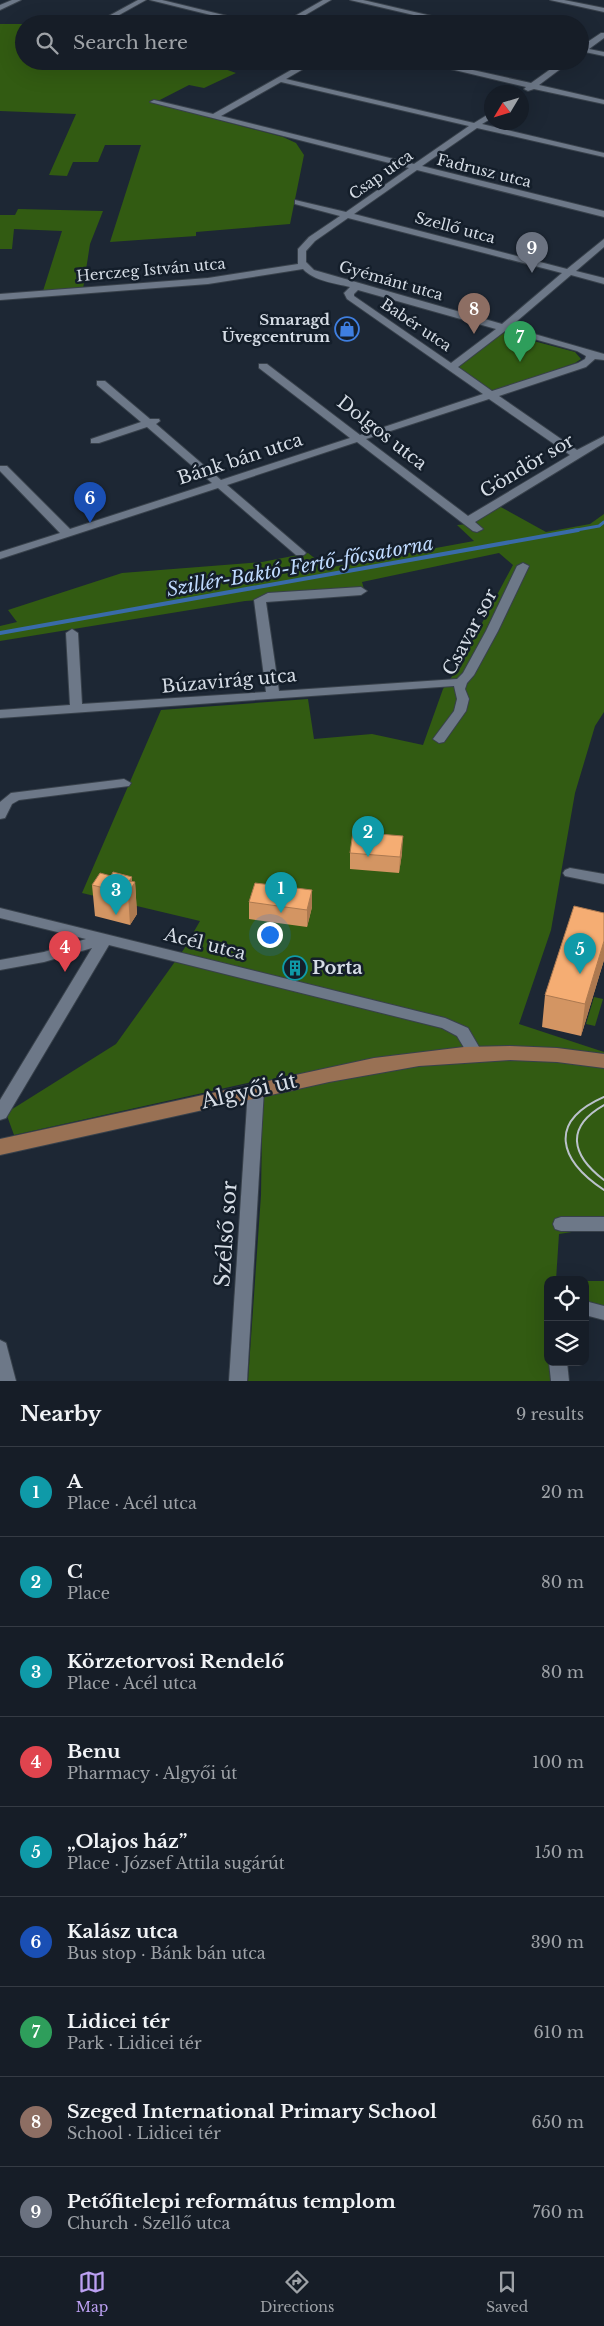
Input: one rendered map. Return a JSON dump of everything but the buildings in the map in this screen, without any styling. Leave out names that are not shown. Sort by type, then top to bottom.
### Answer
[{"type":"main road","name":"Algyői út","points":[[0,1146],[339,1071],[404,1060],[474,1052],[539,1054],[604,1061]]},
{"type":"street","points":[[0,8],[18,0]]},
{"type":"street","points":[[114,15],[143,0]]},
{"type":"street","points":[[153,0],[218,15]]},
{"type":"street","points":[[300,15],[328,0]]},
{"type":"street","points":[[353,0],[422,15]]},
{"type":"street","points":[[553,0],[604,10]]},
{"type":"street","points":[[589,45],[604,35]]},
{"type":"street","points":[[589,51],[604,54]]},
{"type":"street","points":[[214,118],[297,70]]},
{"type":"street","points":[[461,70],[604,102]]},
{"type":"street","points":[[531,86],[554,70]]},
{"type":"street","points":[[280,80],[604,155]]},
{"type":"street","name":"Fadrusz utca","points":[[154,102],[300,140],[604,214]]},
{"type":"street","name":"Csap utca","points":[[303,266],[300,254],[304,246],[484,120]]},
{"type":"street","points":[[300,140],[298,142],[303,149]]},
{"type":"street","name":"Szellő utca","points":[[298,202],[604,282]]},
{"type":"street","points":[[577,455],[452,367],[503,328],[604,242]]},
{"type":"street","name":"Gyémánt utca","points":[[303,266],[318,276],[580,349],[591,355]]},
{"type":"street","name":"Herczeg István utca","points":[[0,297],[188,283],[303,266]]},
{"type":"street","name":"Babér utca","points":[[356,287],[349,293],[350,297],[452,367]]},
{"type":"street","points":[[591,355],[604,357]]},
{"type":"street","name":"Bánk bán utca","points":[[0,556],[582,365],[590,360],[591,355]]},
{"type":"street","name":"Dolgos utca","points":[[263,366],[360,438],[477,530]]},
{"type":"street","points":[[101,383],[153,422],[220,484],[300,553]]},
{"type":"street","points":[[95,441],[153,422]]},
{"type":"street","name":"Göndör sor","points":[[468,522],[604,440]]},
{"type":"street","points":[[3,468],[68,534]]},
{"type":"street","name":"Csavar sor","points":[[439,739],[460,711],[463,699],[459,689],[460,682],[468,675],[524,566]]},
{"type":"street","points":[[273,694],[260,600],[268,597],[361,591]]},
{"type":"street","points":[[72,633],[76,707]]},
{"type":"street","name":"Búzavirág utca","points":[[0,714],[76,707],[158,704],[273,694],[460,682]]},
{"type":"street","points":[[0,815],[6,801],[16,796],[124,783]]},
{"type":"street","points":[[570,873],[604,879]]},
{"type":"street","name":"Acél utca","points":[[0,913],[429,1019],[465,1032],[470,1038],[474,1052]]},
{"type":"street","points":[[0,966],[44,957],[105,939]]},
{"type":"street","points":[[0,1114],[105,939]]},
{"type":"street","name":"Szélső sor","points":[[238,1381],[256,1089]]},
{"type":"street","points":[[560,1224],[604,1224]]},
{"type":"street","points":[[589,1309],[604,1313]]},
{"type":"street","points":[[0,1348],[7,1381]]},
{"type":"street","points":[[558,1366],[560,1381]]},
{"type":"green space","points":[[0,24],[15,24],[15,70],[228,70],[236,73],[204,88],[189,85],[154,103],[283,137],[296,143],[304,155],[290,224],[196,232],[196,236],[110,242],[141,145],[105,145],[98,162],[73,162],[67,176],[49,175],[76,114],[0,111]]},
{"type":"green space","points":[[18,209],[103,211],[90,244],[83,289],[43,291],[62,231],[14,229],[12,249],[0,249],[0,215],[15,215]]},
{"type":"green space","points":[[503,333],[575,352],[581,359],[575,363],[491,392],[457,367]]},
{"type":"green space","points":[[499,506],[546,532],[590,524],[604,514],[604,712],[595,726],[575,793],[551,930],[519,1024],[604,1052],[604,1227],[559,1234],[556,1276],[544,1276],[544,1366],[551,1366],[551,1381],[248,1381],[261,1195],[262,1129],[252,1082],[14,1135],[6,1113],[116,1044],[184,949],[200,921],[82,893],[161,710],[308,699],[314,739],[372,734],[423,745],[443,689],[458,668],[513,565],[499,553],[362,582],[365,593],[245,601],[0,641],[0,626],[17,622],[8,610],[122,573],[262,562],[308,553],[327,568],[474,541],[457,525],[468,524]]},
{"type":"green space","points":[[594,997],[603,999],[595,1026],[586,1024]]},
{"type":"green space","points":[[589,1281],[604,1281],[604,1308],[589,1303]]},
{"type":"waterway","name":"Szillér-Baktó-Fertő-főcsatorna","points":[[571,531],[599,526],[604,522]]},
{"type":"waterway","name":"Szillér-Baktó-Fertő-főcsatorna","points":[[0,633],[578,530]]},
{"type":"tram line","points":[[604,1097],[586,1107],[574,1118],[567,1130],[566,1142],[569,1154],[577,1166],[604,1190]]},
{"type":"tram line","points":[[604,1105],[583,1122],[578,1132],[577,1141],[579,1151],[585,1161],[604,1180]]},
{"type":"place","name":"Petőfitelepi református templom","points":[[532,273]]},
{"type":"place","name":"Smaragd Üvegcentrum","points":[[347,329]]},
{"type":"place","name":"Szeged International Primary School","points":[[474,334]]},
{"type":"place","name":"Lidicei tér","points":[[520,362]]},
{"type":"place","name":"Kalász utca","points":[[90,523]]},
{"type":"place","name":"C","points":[[368,857]]},
{"type":"place","name":"A","points":[[281,913]]},
{"type":"place","name":"Körzetorvosi Rendelő","points":[[116,915]]},
{"type":"place","name":"Porta","points":[[295,968]]},
{"type":"place","name":"Benu","points":[[65,972]]},
{"type":"place","name":"„Olajos ház”","points":[[580,974]]}]
